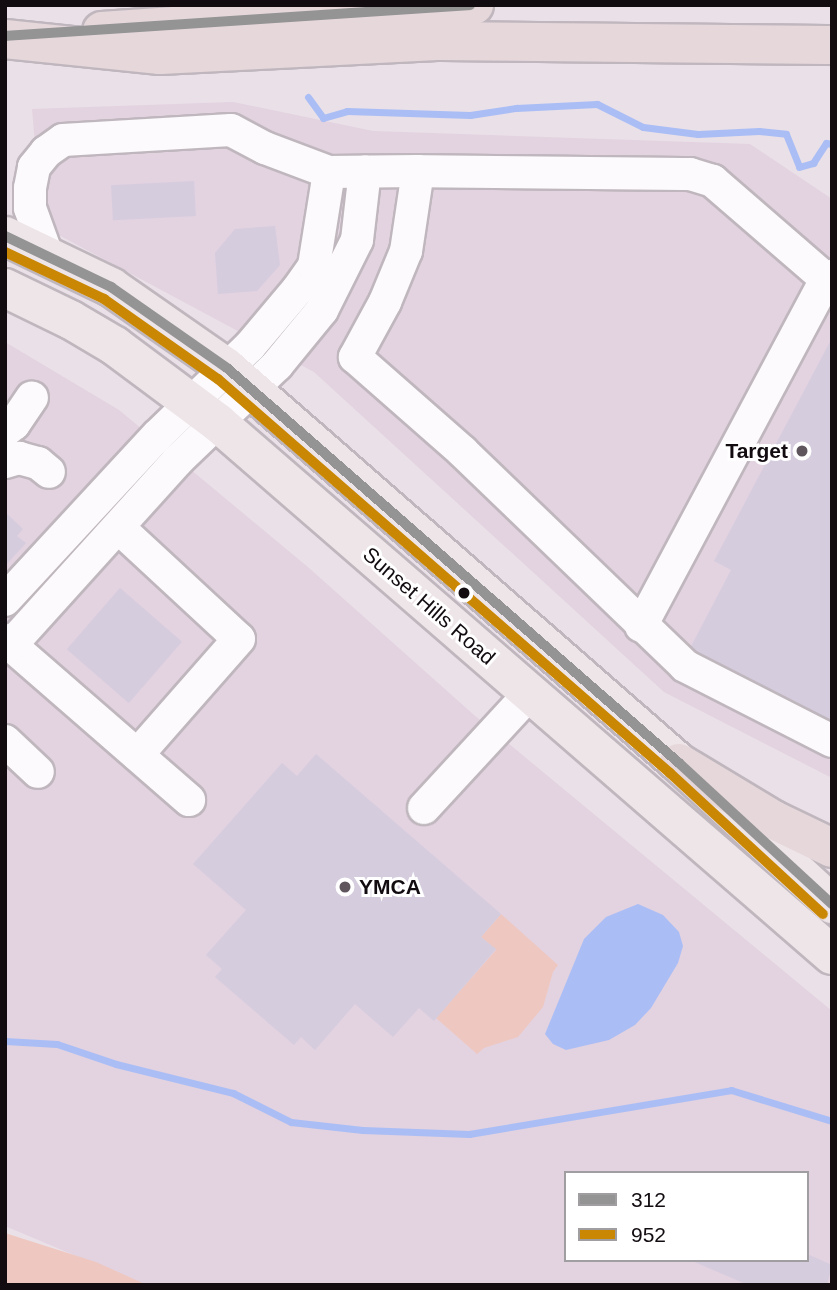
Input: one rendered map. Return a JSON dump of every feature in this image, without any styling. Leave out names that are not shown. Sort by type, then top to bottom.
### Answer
[{"type":"highway","points":[[5,38],[474,5]]},
{"type":"highway","points":[[5,38],[160,55],[437,41],[832,45]]},
{"type":"highway","points":[[679,762],[774,820],[832,848]]},
{"type":"main road","points":[[5,236],[111,287],[240,378],[679,762],[832,904]]},
{"type":"main road","name":"Sunset Hills Road","points":[[5,288],[71,320],[116,346],[204,412],[832,955]]},
{"type":"lane","points":[[47,255],[30,208],[18,197],[34,167],[46,152],[62,140],[231,130],[265,148],[329,172],[690,174],[713,181],[829,278],[641,626]]},
{"type":"lane","points":[[240,378],[276,365],[322,310],[357,240],[365,171]]},
{"type":"lane","points":[[418,171],[406,251],[385,302],[355,357],[463,452],[685,666],[832,741]]},
{"type":"lane","points":[[5,600],[93,503],[204,412],[240,378],[269,324],[314,266],[329,172]]},
{"type":"lane","points":[[357,240],[400,265]]},
{"type":"lane","points":[[5,431],[14,424],[32,397]]},
{"type":"lane","points":[[189,800],[8,643],[119,528],[177,461],[204,412]]},
{"type":"lane","points":[[5,463],[19,458],[38,463],[49,471]]},
{"type":"lane","points":[[119,528],[239,639],[138,755]]},
{"type":"lane","points":[[424,808],[530,693]]},
{"type":"lane","points":[[5,740],[38,772]]},
{"type":"shaded area","points":[[233,102],[373,131],[750,144],[832,199],[832,778],[664,692],[314,372],[42,226],[32,109]]},
{"type":"shaded area","points":[[5,342],[119,410],[309,568],[474,715],[832,1011],[832,1285],[145,1285],[5,1226]]},
{"type":"shaded area","points":[[501,914],[558,965],[553,972],[543,1007],[518,1037],[484,1048],[477,1054],[436,1018],[496,950],[481,937]]},
{"type":"shaded area","points":[[5,1233],[96,1262],[147,1285],[5,1285]]},
{"type":"water","points":[[638,904],[663,915],[679,932],[683,946],[678,963],[651,1008],[635,1025],[609,1040],[566,1050],[553,1044],[545,1034],[584,939],[606,917]]},
{"type":"building","points":[[194,181],[196,216],[113,220],[111,185]]},
{"type":"building","points":[[275,226],[280,265],[257,291],[218,294],[215,253],[235,229]]},
{"type":"building","name":"Target","points":[[832,338],[832,732],[686,656],[731,570],[714,561]]},
{"type":"building","points":[[5,512],[23,529],[17,536],[26,543],[5,566]]},
{"type":"building","points":[[120,588],[182,642],[129,703],[67,649]]},
{"type":"building","name":"YMCA","points":[[316,754],[501,914],[481,937],[496,949],[434,1021],[419,1008],[393,1037],[355,1004],[315,1050],[301,1037],[294,1045],[215,977],[222,969],[206,955],[246,910],[193,864],[282,763],[297,776]]},
{"type":"building","points":[[809,1255],[832,1265],[827,1285],[748,1285],[695,1262],[809,1262]]},
{"type":"waterway","points":[[308,97],[323,118],[347,111],[470,115],[516,108],[597,104],[643,127],[698,134],[759,131],[786,134],[799,167],[813,163],[826,143],[832,144]]},
{"type":"waterway","points":[[5,1041],[57,1044],[116,1064],[233,1093],[291,1122],[363,1130],[469,1134],[731,1090],[832,1121]]},
{"type":"transit line","name":"312","points":[[5,36],[470,5]]},
{"type":"transit line","name":"312","points":[[5,236],[111,287],[227,368],[679,763],[832,904]]},
{"type":"transit line","name":"952","points":[[5,252],[104,299],[218,379],[670,773],[823,914]]},
{"type":"place","name":"Target","points":[[802,451]]},
{"type":"place","name":"YMCA","points":[[345,887]]}]
